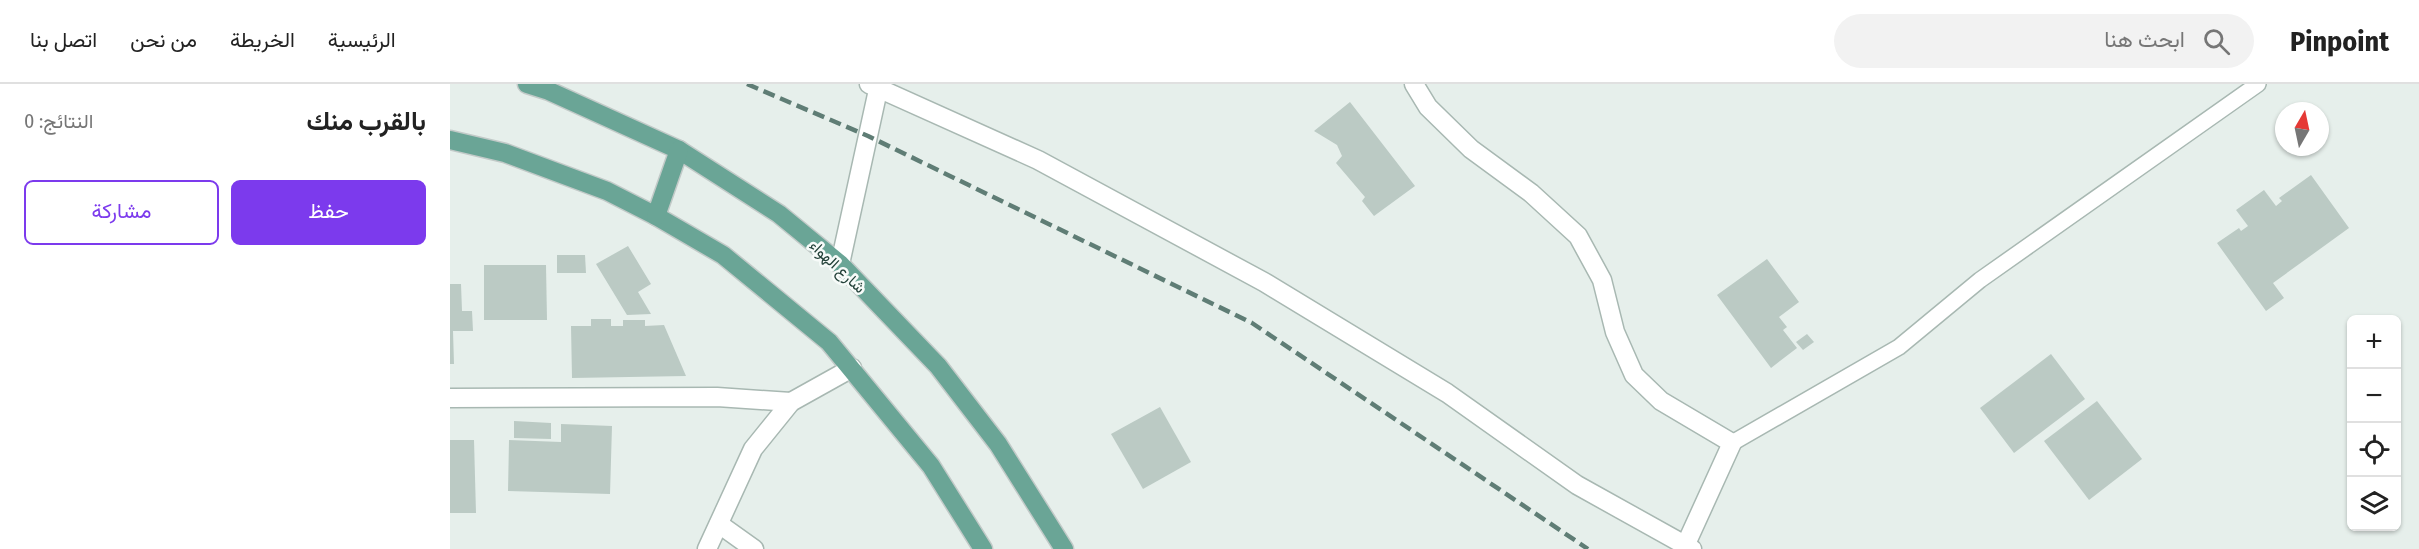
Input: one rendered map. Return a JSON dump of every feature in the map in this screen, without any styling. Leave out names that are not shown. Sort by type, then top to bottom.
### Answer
[{"type":"main road","name":"شارع الهواء","points":[[527,84],[549,91],[679,150],[779,213],[840,264],[938,366],[998,444],[1064,549]]},
{"type":"main road","points":[[450,140],[505,153],[607,191],[723,255],[828,342],[852,368],[931,466],[983,549]]},
{"type":"main road","points":[[656,216],[679,150]]},
{"type":"street","points":[[840,264],[873,87],[1038,160],[1264,282],[1448,393],[1577,485],[1689,547],[1732,443],[1661,401],[1634,375],[1615,332],[1602,280],[1578,236],[1532,193],[1471,149],[1428,107],[1414,84]]},
{"type":"street","points":[[707,549],[753,449],[791,402],[852,368]]},
{"type":"street","points":[[450,398],[717,397],[791,402]]},
{"type":"street","points":[[719,524],[754,549]]},
{"type":"lane","points":[[1732,443],[1899,347],[1980,280],[2258,84]]},
{"type":"building","points":[[1350,102],[1415,186],[1374,216],[1362,201],[1365,197],[1336,163],[1342,156],[1337,145],[1314,131]]},
{"type":"building","points":[[2311,175],[2349,228],[2273,283],[2284,298],[2266,311],[2217,243],[2239,228],[2241,231],[2248,226],[2236,210],[2264,190],[2276,206],[2282,201],[2279,198]]},
{"type":"building","points":[[628,246],[651,284],[638,292],[651,314],[627,315],[596,264]]},
{"type":"building","points":[[557,255],[585,255],[586,273],[557,273]]},
{"type":"building","points":[[1767,259],[1799,302],[1779,317],[1787,327],[1783,330],[1797,348],[1771,368],[1717,295]]},
{"type":"building","points":[[484,265],[546,265],[547,320],[484,320]]},
{"type":"building","points":[[450,284],[461,284],[462,311],[472,311],[473,331],[453,331],[454,364],[450,364]]},
{"type":"building","points":[[591,319],[611,319],[611,326],[623,326],[623,320],[645,320],[645,326],[664,325],[686,376],[572,378],[571,326],[591,326]]},
{"type":"building","points":[[1807,334],[1814,342],[1803,350],[1796,342]]},
{"type":"building","points":[[2051,354],[2085,399],[2014,453],[1980,408]]},
{"type":"building","points":[[2097,401],[2142,459],[2089,500],[2044,441]]},
{"type":"building","points":[[1160,407],[1191,462],[1143,489],[1111,434]]},
{"type":"building","points":[[514,421],[551,423],[551,439],[514,438]]},
{"type":"building","points":[[561,424],[612,426],[610,494],[508,491],[509,440],[561,442]]},
{"type":"building","points":[[450,440],[474,440],[476,513],[450,513]]},
{"type":"railway","points":[[747,84],[868,136],[1252,323],[1588,549]]}]
